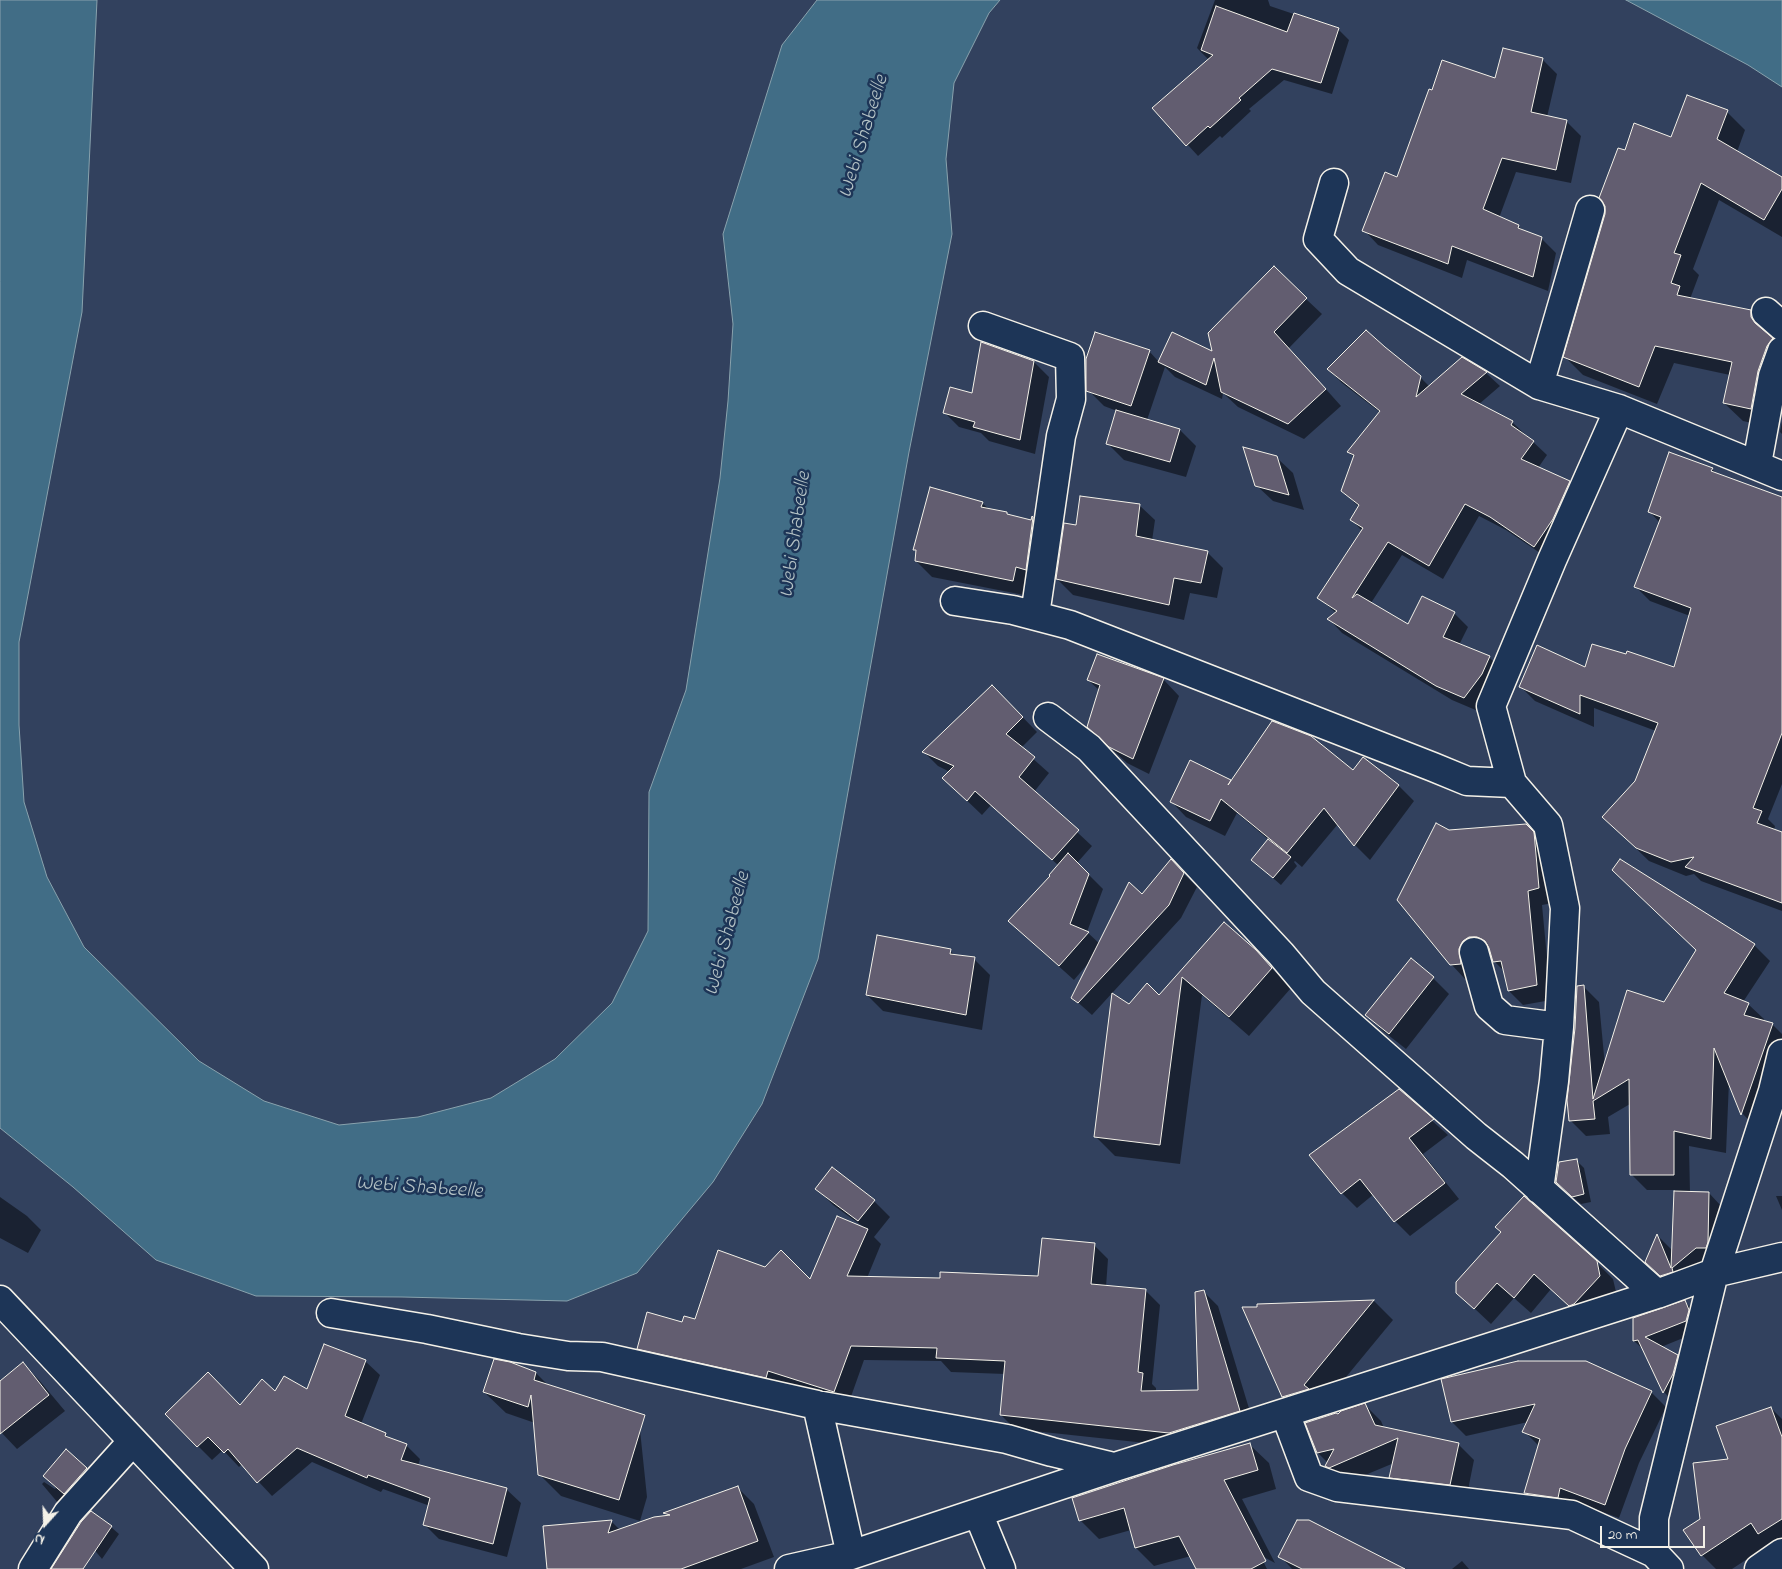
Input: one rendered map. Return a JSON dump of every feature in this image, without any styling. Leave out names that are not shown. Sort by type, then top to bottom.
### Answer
[{"type":"street","points":[[1334,182],[1318,239],[1348,271],[1540,385],[1618,409],[1782,476]]},
{"type":"street","points":[[1540,385],[1590,210]]},
{"type":"street","points":[[983,326],[1070,356],[1071,399],[1062,436],[1035,615]]},
{"type":"street","points":[[1756,464],[1773,376],[1782,351]]},
{"type":"street","points":[[1539,1189],[1554,1081],[1559,1028],[1564,908],[1548,825],[1512,783],[1491,706],[1618,409]]},
{"type":"street","points":[[956,602],[1035,615],[1070,625],[1467,782],[1512,783]]},
{"type":"street","points":[[1048,717],[1089,748],[1281,954],[1313,992],[1476,1136],[1513,1165],[1657,1294]]},
{"type":"street","points":[[1474,952],[1489,1006],[1505,1020],[1559,1028]]},
{"type":"street","points":[[1662,1561],[1654,1518],[1714,1273],[1773,1091],[1782,1054]]},
{"type":"street","points":[[789,1569],[851,1555],[1115,1467],[1657,1294],[1714,1273],[1782,1257]]},
{"type":"street","points":[[0,1300],[132,1442],[254,1569]]},
{"type":"street","points":[[331,1313],[427,1329],[518,1348],[568,1356],[602,1357],[817,1405],[1006,1439],[1115,1467]]},
{"type":"street","points":[[817,1405],[851,1555]]},
{"type":"street","points":[[1285,1413],[1309,1477],[1337,1487],[1572,1515],[1662,1561]]},
{"type":"street","points":[[33,1569],[68,1513],[132,1442]]},
{"type":"street","points":[[978,1514],[1001,1569]]},
{"type":"street","points":[[1760,1569],[1782,1553]]},
{"type":"water","name":"Webi Shabeelle","points":[[0,0],[97,0],[82,312],[19,642],[19,725],[24,802],[47,877],[84,947],[199,1061],[264,1101],[339,1125],[418,1117],[491,1098],[555,1059],[612,1003],[648,931],[649,792],[686,690],[720,478],[733,324],[723,234],[782,45],[817,0],[1000,0],[989,13],[954,83],[946,159],[952,234],[909,452],[818,959],[762,1104],[713,1182],[637,1273],[567,1301],[256,1296],[156,1260],[73,1187],[0,1128]]},
{"type":"water","points":[[1626,0],[1782,0],[1782,87],[1748,65]]},
{"type":"building","points":[[1216,6],[1287,32],[1294,13],[1339,28],[1321,83],[1272,69],[1239,98],[1241,100],[1210,128],[1208,126],[1186,146],[1152,108],[1213,55],[1201,50]]},
{"type":"building","points":[[1503,48],[1543,58],[1531,112],[1567,120],[1556,170],[1502,158],[1483,209],[1519,225],[1518,228],[1542,237],[1533,277],[1452,246],[1448,264],[1362,231],[1385,172],[1397,177],[1429,89],[1432,90],[1442,60],[1495,78]]},
{"type":"building","points":[[1687,95],[1728,110],[1717,139],[1782,177],[1782,189],[1764,220],[1701,183],[1674,253],[1681,255],[1671,283],[1680,286],[1677,295],[1751,310],[1751,317],[1755,323],[1773,338],[1767,346],[1758,371],[1751,409],[1723,403],[1732,362],[1655,346],[1639,387],[1563,357],[1605,214],[1605,206],[1599,198],[1618,148],[1625,150],[1634,123],[1671,137]]},
{"type":"building","points":[[1274,266],[1307,298],[1274,332],[1326,389],[1288,424],[1221,392],[1214,358],[1206,385],[1158,362],[1172,332],[1212,351],[1208,333]]},
{"type":"building","points":[[1366,330],[1421,376],[1416,397],[1462,357],[1487,372],[1461,394],[1513,421],[1511,425],[1534,441],[1521,459],[1570,481],[1553,519],[1534,547],[1490,517],[1465,504],[1429,566],[1388,542],[1352,598],[1357,594],[1408,624],[1422,596],[1455,612],[1443,637],[1490,656],[1482,674],[1464,698],[1436,686],[1327,619],[1337,611],[1317,598],[1363,528],[1350,520],[1359,505],[1341,491],[1354,455],[1347,452],[1380,411],[1327,369]]},
{"type":"building","points":[[1095,332],[1150,350],[1131,406],[1086,391],[1086,359]]},
{"type":"building","points":[[981,342],[1034,361],[1020,440],[973,427],[975,422],[943,413],[950,387],[972,393]]},
{"type":"building","points":[[1116,410],[1180,429],[1170,462],[1106,444]]},
{"type":"building","points":[[1243,447],[1277,456],[1289,495],[1255,486]]},
{"type":"building","points":[[1669,452],[1713,468],[1711,471],[1782,497],[1782,733],[1753,808],[1762,811],[1757,823],[1782,832],[1782,903],[1685,867],[1694,857],[1671,862],[1636,848],[1602,817],[1635,781],[1658,723],[1580,695],[1580,714],[1519,687],[1537,645],[1585,667],[1592,644],[1626,654],[1627,651],[1674,667],[1691,608],[1634,587],[1661,517],[1648,512]]},
{"type":"building","points":[[930,487],[983,502],[981,507],[1007,512],[1007,514],[1031,520],[1032,516],[1026,570],[1016,567],[1013,581],[915,561],[916,550],[913,550]]},
{"type":"building","points":[[1080,496],[1140,504],[1136,536],[1208,551],[1201,583],[1174,578],[1169,605],[1056,579],[1064,523],[1076,525]]},
{"type":"building","points":[[1097,654],[1164,678],[1133,759],[1109,747],[1087,727],[1100,685],[1087,680]]},
{"type":"building","points":[[992,685],[1023,717],[1006,734],[1035,757],[1019,777],[1079,830],[1052,860],[975,791],[967,801],[942,778],[954,766],[922,752]]},
{"type":"building","points":[[1272,721],[1311,736],[1353,770],[1363,757],[1399,785],[1354,846],[1324,808],[1287,853],[1221,799],[1210,821],[1170,802],[1190,760],[1231,780],[1228,785]]},
{"type":"building","points":[[1436,823],[1449,830],[1526,824],[1534,832],[1539,888],[1528,891],[1537,985],[1508,991],[1501,961],[1493,962],[1485,941],[1477,937],[1469,937],[1463,941],[1459,949],[1461,964],[1450,965],[1397,900]]},
{"type":"building","points":[[1268,839],[1291,857],[1273,878],[1251,860]]},
{"type":"building","points":[[1068,853],[1089,874],[1070,924],[1089,932],[1059,966],[1008,921],[1050,876]]},
{"type":"building","points":[[1171,859],[1184,873],[1169,905],[1078,1003],[1071,998],[1129,882],[1142,894]]},
{"type":"building","points":[[1620,859],[1755,944],[1724,993],[1749,1003],[1744,1015],[1773,1023],[1741,1115],[1714,1048],[1711,1139],[1674,1131],[1674,1175],[1630,1175],[1629,1079],[1593,1101],[1595,1119],[1569,1121],[1567,1100],[1575,1028],[1577,986],[1584,985],[1593,1099],[1627,990],[1664,1002],[1696,950],[1612,870]]},
{"type":"building","points":[[1224,922],[1256,950],[1272,968],[1229,1017],[1182,977],[1160,1145],[1094,1137],[1112,993],[1129,1004],[1147,983],[1159,995]]},
{"type":"building","points":[[877,935],[951,949],[950,954],[975,957],[966,1015],[866,995]]},
{"type":"building","points":[[1411,958],[1434,977],[1389,1034],[1365,1015]]},
{"type":"building","points":[[1399,1089],[1434,1119],[1409,1138],[1445,1183],[1394,1222],[1360,1179],[1341,1194],[1309,1155]]},
{"type":"building","points":[[1577,1159],[1584,1194],[1572,1197],[1556,1182],[1559,1162]]},
{"type":"building","points":[[832,1167],[875,1200],[858,1221],[815,1189]]},
{"type":"building","points":[[1674,1191],[1709,1192],[1708,1242],[1706,1248],[1696,1248],[1672,1268],[1673,1272],[1660,1276],[1645,1262],[1657,1234],[1671,1268]]},
{"type":"building","points":[[1524,1196],[1597,1261],[1600,1276],[1574,1304],[1569,1306],[1534,1274],[1514,1298],[1497,1283],[1474,1309],[1456,1293],[1456,1282],[1501,1232],[1495,1227]]},
{"type":"building","points":[[837,1216],[868,1229],[847,1276],[940,1278],[940,1272],[1038,1276],[1042,1238],[1095,1243],[1091,1284],[1146,1289],[1138,1372],[1143,1373],[1141,1391],[1198,1390],[1195,1292],[1204,1290],[1240,1411],[1169,1433],[1000,1415],[1005,1361],[936,1358],[937,1348],[851,1346],[834,1392],[768,1371],[766,1378],[637,1349],[647,1312],[682,1322],[684,1316],[695,1319],[718,1250],[765,1267],[781,1250],[810,1279]]},
{"type":"building","points":[[1374,1300],[1304,1385],[1309,1389],[1282,1397],[1242,1307],[1257,1307],[1257,1304]]},
{"type":"building","points":[[1685,1300],[1689,1310],[1686,1321],[1645,1337],[1678,1355],[1673,1374],[1663,1393],[1638,1340],[1633,1341],[1633,1318]]},
{"type":"building","points":[[324,1344],[366,1360],[345,1416],[386,1433],[385,1436],[407,1444],[401,1460],[507,1488],[493,1544],[423,1525],[430,1498],[368,1475],[367,1478],[297,1448],[257,1483],[228,1449],[224,1453],[208,1437],[197,1447],[165,1414],[208,1372],[240,1405],[262,1379],[275,1391],[284,1376],[307,1389]]},
{"type":"building","points":[[494,1359],[510,1362],[536,1372],[534,1380],[645,1415],[619,1500],[538,1475],[531,1395],[528,1407],[483,1392]]},
{"type":"building","points":[[1518,1361],[1586,1361],[1652,1391],[1625,1449],[1605,1505],[1560,1488],[1558,1498],[1524,1493],[1540,1439],[1522,1432],[1535,1404],[1451,1422],[1441,1379]]},
{"type":"building","points":[[23,1362],[49,1395],[0,1434],[0,1381]]},
{"type":"building","points":[[1365,1403],[1375,1425],[1459,1443],[1450,1485],[1389,1478],[1398,1438],[1329,1468],[1325,1466],[1334,1449],[1317,1453],[1305,1423],[1338,1414],[1341,1411]]},
{"type":"building","points":[[1771,1407],[1782,1437],[1782,1519],[1758,1534],[1751,1523],[1701,1556],[1683,1530],[1700,1519],[1693,1463],[1728,1459],[1716,1426]]},
{"type":"building","points":[[1250,1443],[1258,1470],[1224,1480],[1266,1561],[1251,1569],[1196,1569],[1179,1536],[1135,1548],[1124,1508],[1079,1521],[1072,1498],[1173,1465]]},
{"type":"building","points":[[66,1449],[87,1468],[64,1494],[43,1476]]},
{"type":"building","points":[[738,1486],[758,1541],[681,1569],[547,1569],[543,1526],[612,1520],[608,1533],[654,1517],[670,1515],[663,1513]]},
{"type":"building","points":[[91,1511],[112,1526],[83,1569],[51,1569],[81,1522]]},
{"type":"building","points":[[1297,1520],[1309,1520],[1405,1569],[1302,1569],[1278,1557]]}]
